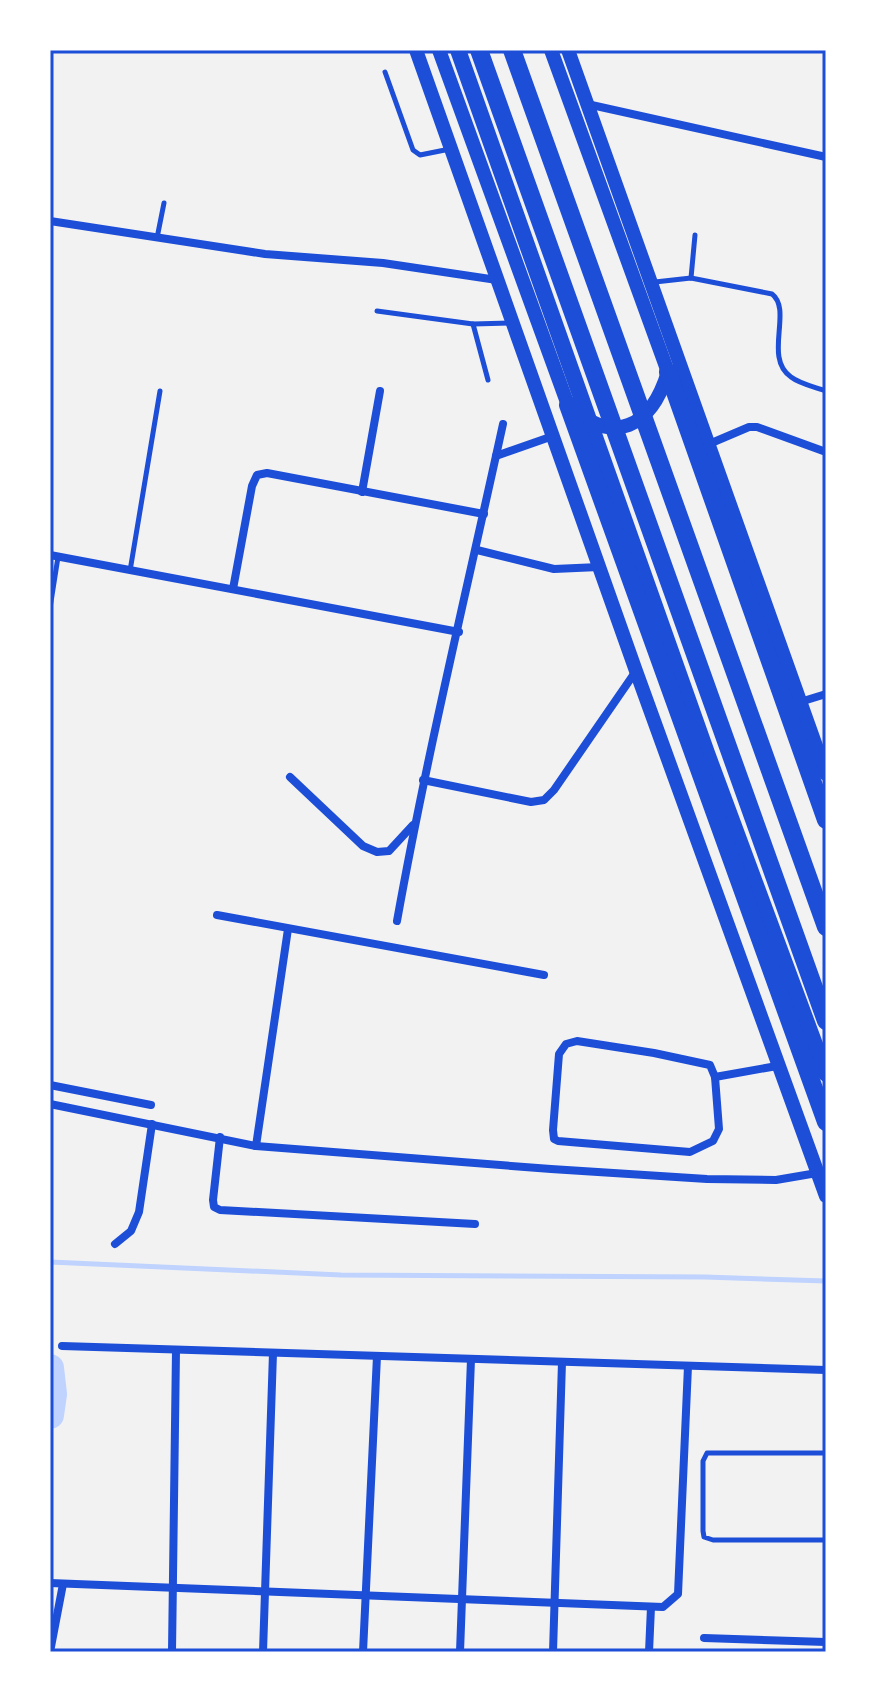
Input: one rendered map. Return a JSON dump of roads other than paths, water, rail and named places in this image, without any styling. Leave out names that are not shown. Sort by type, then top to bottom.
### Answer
[{"type":"highway","points":[[458,50],[701,738],[826,1074]]},
{"type":"highway","points":[[479,50],[826,1021]]},
{"type":"highway","points":[[512,50],[826,927]]},
{"type":"highway","points":[[521,50],[826,902]]},
{"type":"highway","points":[[668,372],[826,820]]},
{"type":"highway","points":[[568,405],[826,1122]]},
{"type":"main road","points":[[416,50],[826,1196]]},
{"type":"main road","points":[[439,50],[568,405],[594,425],[610,428],[627,425],[642,418],[654,405],[668,372],[551,50]]},
{"type":"main road","points":[[568,50],[826,774]]},
{"type":"street","points":[[587,104],[826,157]]},
{"type":"street","points":[[50,221],[265,254],[383,263],[498,280]]},
{"type":"street","points":[[362,492],[380,391]]},
{"type":"street","points":[[397,921],[423,780],[459,632],[503,424]]},
{"type":"street","points":[[709,444],[749,427],[757,427],[826,452]]},
{"type":"street","points":[[496,456],[553,436]]},
{"type":"street","points":[[233,589],[252,486],[257,475],[267,473],[484,514]]},
{"type":"street","points":[[477,550],[554,569],[599,567]]},
{"type":"street","points":[[54,556],[459,632]]},
{"type":"street","points":[[423,780],[531,802],[544,800],[636,671]]},
{"type":"street","points":[[799,702],[826,694]]},
{"type":"street","points":[[290,777],[363,846],[377,852],[389,851],[415,823]]},
{"type":"street","points":[[217,915],[544,975]]},
{"type":"street","points":[[256,1146],[288,929]]},
{"type":"street","points":[[577,1041],[707,1064],[712,1067],[715,1077],[717,1136],[690,1152],[554,1139],[557,1062],[566,1044],[577,1041]]},
{"type":"street","points":[[715,1077],[777,1066]]},
{"type":"street","points":[[50,1085],[151,1105]]},
{"type":"street","points":[[70,1109],[75,1090]]},
{"type":"street","points":[[50,1104],[256,1146],[707,1179],[776,1180],[817,1173]]},
{"type":"street","points":[[115,1244],[131,1231],[139,1212],[152,1124]]},
{"type":"street","points":[[220,1137],[213,1200],[214,1207],[220,1210],[475,1224]]},
{"type":"street","points":[[62,1346],[826,1370]]},
{"type":"street","points":[[172,1652],[176,1350]]},
{"type":"street","points":[[263,1652],[273,1353]]},
{"type":"street","points":[[363,1652],[377,1356]]},
{"type":"street","points":[[460,1652],[471,1359]]},
{"type":"street","points":[[553,1652],[562,1362]]},
{"type":"street","points":[[50,1583],[663,1607],[678,1594],[688,1366]]},
{"type":"street","points":[[50,1652],[63,1584]]},
{"type":"street","points":[[649,1652],[651,1607]]},
{"type":"street","points":[[704,1638],[826,1642]]},
{"type":"lane","points":[[385,72],[413,150],[420,155],[450,149]]},
{"type":"lane","points":[[157,239],[164,203]]},
{"type":"lane","points":[[691,278],[695,235]]},
{"type":"lane","points":[[651,282],[691,278],[772,294],[777,298],[778,358],[782,368],[791,377],[826,391]]},
{"type":"lane","points":[[377,311],[473,324],[513,323]]},
{"type":"lane","points":[[473,324],[488,380]]},
{"type":"lane","points":[[130,571],[160,391]]},
{"type":"lane","points":[[50,608],[54,556]]},
{"type":"lane","points":[[826,1453],[707,1453],[703,1461],[703,1531],[704,1537],[713,1540],[826,1540]]},
{"type":"waterway","points":[[50,1262],[341,1275],[705,1277],[826,1281]]},
{"type":"waterway","points":[[50,1368],[53,1394],[50,1415]]}]
